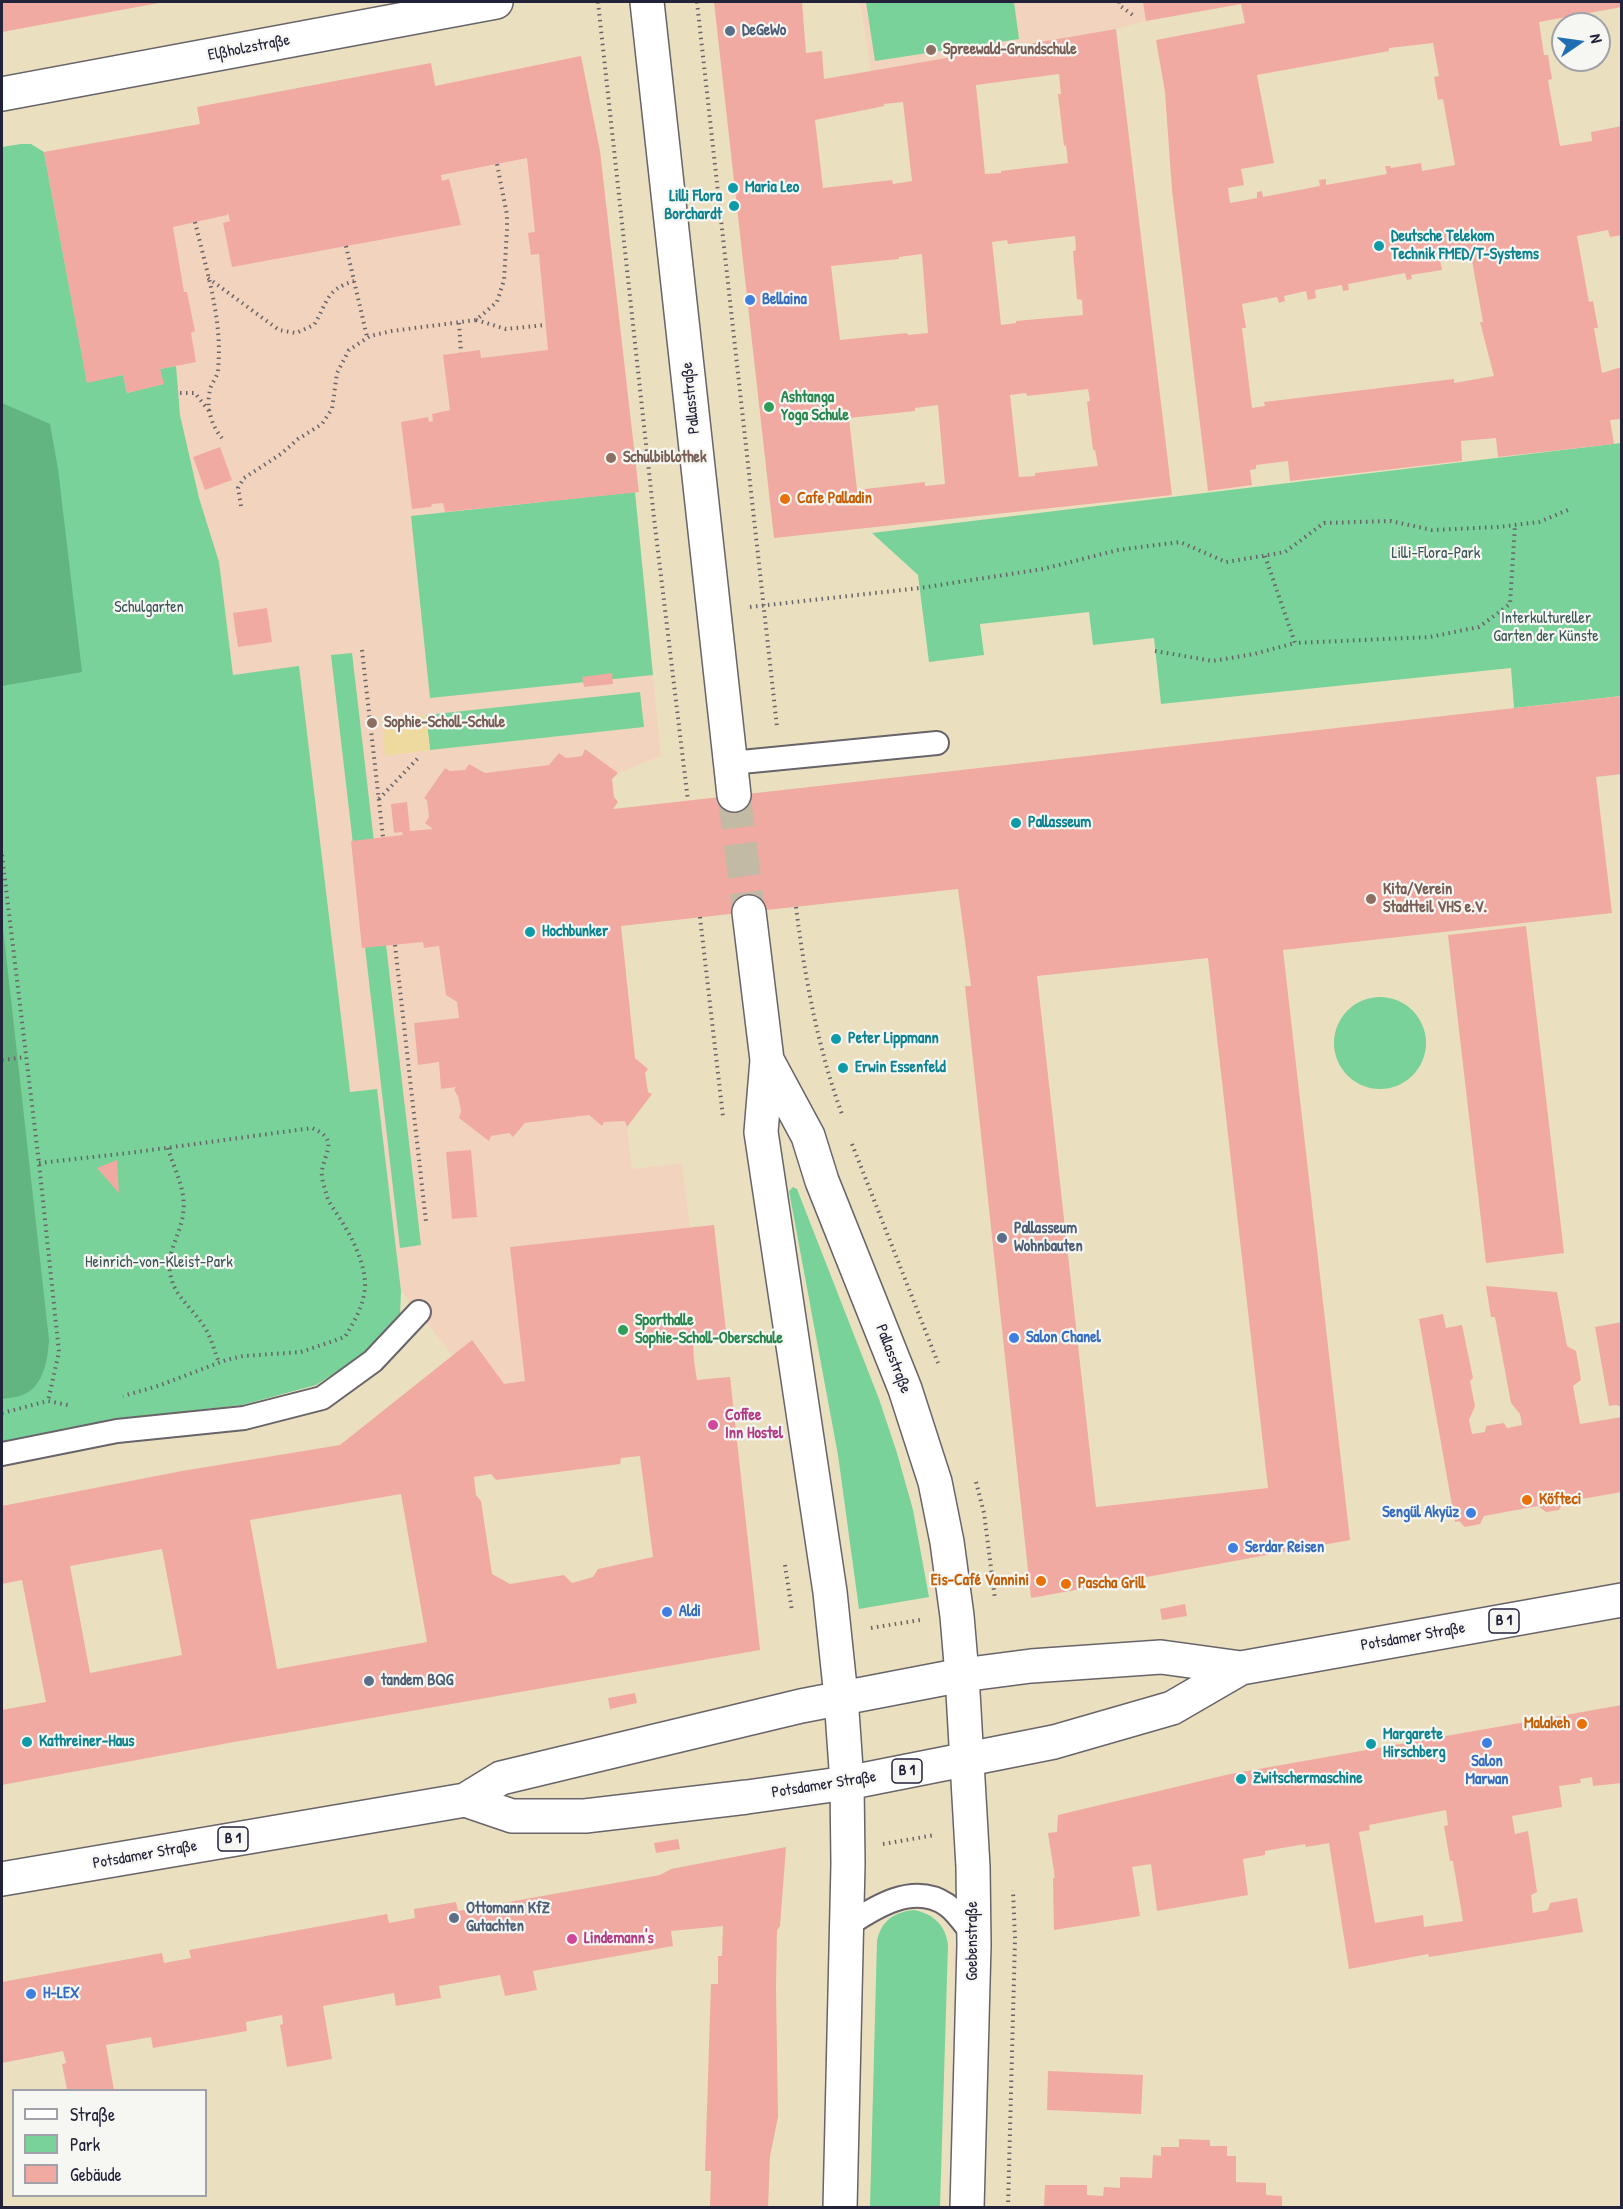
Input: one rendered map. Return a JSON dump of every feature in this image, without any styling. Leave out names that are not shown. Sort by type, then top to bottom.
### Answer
[{"type":"main road","name":"Elßholzstraße","points":[[2,94],[496,2]]},
{"type":"main road","name":"Pallasstraße","points":[[647,2],[734,795]]},
{"type":"main road","name":"Pallasstraße","points":[[749,912],[767,1060],[761,1132],[831,1592],[841,1697]]},
{"type":"main road","name":"Pallasstraße","points":[[767,1060],[808,1136],[822,1181],[921,1435],[935,1482],[947,1542],[962,1675]]},
{"type":"main road","name":"Potsdamer Straße","points":[[2,1879],[465,1800],[501,1778],[841,1697],[962,1675],[1031,1666],[1161,1657],[1241,1668],[1622,1600]]},
{"type":"main road","name":"Potsdamer Straße","points":[[465,1800],[512,1816],[585,1816],[847,1783],[1054,1742],[1172,1708],[1241,1668]]},
{"type":"main road","name":"Goebenstraße","points":[[962,1675],[968,1759],[974,1936],[967,2208]]},
{"type":"main road","points":[[840,2208],[848,1925],[847,1783],[841,1697]]},
{"type":"lane","points":[[731,763],[938,743]]},
{"type":"lane","points":[[2,1454],[117,1431],[244,1418],[322,1398],[374,1361],[419,1312]]},
{"type":"lane","points":[[848,1925],[884,1903],[907,1897],[922,1897],[936,1899],[948,1906],[974,1936]]},
{"type":"path","points":[[598,2],[654,518],[688,801]]},
{"type":"path","points":[[697,2],[762,606],[781,758]]},
{"type":"path","points":[[1119,2],[1119,5],[1134,15]]},
{"type":"path","points":[[476,320],[497,302],[504,280],[507,215],[497,164]]},
{"type":"path","points":[[195,222],[217,325],[218,371],[210,389],[209,411]]},
{"type":"path","points":[[346,246],[368,337]]},
{"type":"path","points":[[208,277],[279,330],[297,333],[314,325],[337,286],[354,280]]},
{"type":"path","points":[[242,506],[238,488],[244,478],[322,424],[332,409],[337,373],[341,365],[349,350],[368,337],[392,331],[476,320],[506,329],[545,325]]},
{"type":"path","points":[[459,322],[461,353]]},
{"type":"path","points":[[180,393],[195,393],[209,411],[216,431],[222,438]]},
{"type":"path","points":[[714,611],[931,587],[1043,569],[1118,550],[1180,542],[1227,562],[1285,552],[1324,523],[1390,521],[1432,530],[1539,522],[1568,510]]},
{"type":"path","points":[[1155,651],[1213,661],[1254,654],[1295,643],[1430,637],[1479,627],[1510,604],[1515,525]]},
{"type":"path","points":[[1265,556],[1295,643]]},
{"type":"path","points":[[362,650],[383,837]]},
{"type":"path","points":[[378,799],[420,756]]},
{"type":"path","points":[[2,855],[59,1352],[48,1401]]},
{"type":"path","points":[[796,907],[802,959],[817,1035]]},
{"type":"path","points":[[395,945],[426,1222]]},
{"type":"path","points":[[2,1060],[26,1057]]},
{"type":"path","points":[[39,1163],[312,1128],[323,1132],[327,1140],[329,1152],[322,1171],[328,1200],[352,1240],[361,1261],[365,1283],[360,1312],[345,1337],[301,1352],[243,1356],[158,1386],[112,1398]]},
{"type":"path","points":[[168,1148],[185,1202],[170,1257],[170,1273],[176,1292],[206,1328],[219,1363]]},
{"type":"path","points":[[2,1413],[48,1401],[77,1408]]},
{"type":"path","points":[[862,1630],[930,1619]]},
{"type":"path","points":[[879,1845],[945,1833]]},
{"type":"shaded area","name":"Spreewald-Grundschule","points":[[860,2],[1254,2],[871,72]]},
{"type":"shaded area","name":"Sophie-Scholl-Schule","points":[[581,56],[600,151],[639,492],[635,493],[661,756],[618,773],[586,749],[582,756],[566,758],[559,753],[549,765],[485,773],[469,764],[465,770],[450,771],[445,768],[424,797],[427,800],[429,817],[425,823],[438,833],[436,919],[446,995],[457,1002],[465,1077],[454,1091],[458,1096],[461,1111],[459,1118],[489,1140],[491,1136],[509,1133],[514,1137],[525,1123],[589,1115],[602,1126],[604,1122],[625,1121],[632,1169],[682,1163],[690,1228],[714,1225],[727,1340],[693,1343],[697,1380],[730,1377],[733,1400],[508,1424],[401,1291],[377,1089],[131,1115],[44,152],[200,124],[197,107],[431,63],[436,86]]},
{"type":"green space","points":[[866,2],[1014,2],[1019,39],[875,61]]},
{"type":"green space","points":[[31,144],[44,152],[87,382],[123,375],[127,393],[163,384],[160,369],[176,366],[180,415],[199,498],[219,562],[233,675],[299,666],[350,1092],[377,1089],[401,1291],[400,1316],[357,1359],[316,1385],[242,1405],[116,1419],[2,1445],[2,147]]},
{"type":"green space","points":[[2,403],[50,424],[58,469],[82,672],[2,686]]},
{"type":"green space","name":"Lilli-Flora-Park","points":[[1621,443],[1621,696],[1514,708],[1511,668],[1161,704],[1154,638],[1093,645],[1089,612],[980,624],[984,655],[929,662],[918,575],[872,533]]},
{"type":"green space","points":[[635,492],[653,675],[430,698],[411,516]]},
{"type":"green space","points":[[352,653],[421,1245],[400,1248],[331,655]]},
{"type":"green space","points":[[640,692],[644,727],[430,750],[426,715]]},
{"type":"green space","points":[[2,919],[49,1340],[46,1363],[37,1384],[25,1394],[2,1399]]},
{"type":"green space","points":[[1380,997],[1398,1001],[1412,1011],[1422,1025],[1426,1043],[1422,1061],[1412,1075],[1398,1085],[1380,1089],[1362,1085],[1348,1075],[1338,1061],[1334,1043],[1338,1025],[1348,1011],[1362,1001]]},
{"type":"green space","points":[[793,1187],[797,1189],[879,1399],[897,1453],[913,1510],[929,1597],[859,1609],[838,1455],[789,1191]]},
{"type":"green space","points":[[914,1910],[927,1914],[937,1921],[945,1932],[948,1945],[940,2207],[870,2207],[877,1941],[882,1928],[889,1919],[900,1913]]},
{"type":"sand","points":[[426,715],[430,750],[385,756],[382,720]]},
{"type":"building","points":[[2,2],[159,2],[159,3],[2,32]]},
{"type":"building","points":[[714,2],[802,2],[806,53],[822,51],[824,79],[1116,29],[1172,495],[774,538]],"holes":[[[1059,74],[1061,94],[1058,94],[1068,163],[985,174],[976,85]],[[903,102],[912,181],[893,184],[892,180],[823,188],[815,120],[884,106],[884,104]],[[1075,236],[1076,250],[1073,251],[1077,299],[1082,300],[1083,315],[1016,321],[1016,323],[1001,325],[992,242],[1007,240],[1008,244]],[[922,254],[928,333],[840,340],[831,266],[899,259],[899,257]],[[1088,389],[1090,401],[1087,402],[1093,450],[1095,450],[1098,466],[1019,477],[1010,395],[1026,393],[1027,396]],[[938,405],[945,484],[925,486],[925,482],[857,490],[849,418],[915,411],[915,408]]]},
{"type":"building","name":"Deutsche Telekom Technik FMED/T-Systems","points":[[1143,2],[1622,2],[1622,7],[1594,12],[1551,12],[1551,20],[1539,22],[1544,55],[1548,55],[1552,79],[1548,80],[1560,146],[1592,141],[1591,132],[1622,126],[1622,235],[1610,237],[1608,230],[1577,236],[1589,302],[1593,301],[1598,328],[1594,328],[1602,373],[1622,367],[1622,419],[1610,420],[1614,444],[1498,457],[1496,438],[1461,441],[1462,461],[1290,481],[1288,461],[1256,465],[1256,469],[1250,470],[1252,485],[1208,491],[1172,190],[1165,92],[1156,40],[1245,23],[1241,4],[1146,21]],"holes":[[[1433,43],[1439,76],[1434,77],[1438,100],[1443,99],[1455,165],[1422,171],[1421,163],[1391,168],[1385,166],[1387,174],[1326,185],[1326,179],[1319,180],[1320,186],[1263,197],[1262,191],[1257,192],[1257,198],[1230,203],[1228,188],[1244,185],[1241,169],[1274,163],[1257,75],[1389,51],[1389,48]],[[1471,255],[1483,322],[1480,322],[1494,376],[1454,383],[1454,379],[1264,402],[1265,406],[1252,408],[1242,328],[1246,328],[1242,304],[1277,297],[1279,303],[1285,301],[1284,296],[1306,291],[1308,300],[1316,298],[1315,290],[1342,285],[1343,291],[1349,290],[1348,284],[1405,273],[1407,280],[1412,279],[1411,275],[1442,270],[1440,260]]]},
{"type":"building","points":[[581,56],[600,151],[639,492],[445,512],[443,503],[412,509],[401,422],[428,417],[429,422],[433,421],[432,414],[450,410],[443,355],[480,350],[481,358],[548,350],[539,254],[531,255],[528,233],[535,232],[527,158],[441,175],[442,181],[449,179],[461,225],[232,267],[223,223],[230,221],[228,213],[173,227],[184,292],[187,292],[195,331],[191,333],[196,362],[160,369],[164,384],[127,393],[123,375],[87,383],[44,152],[200,124],[197,107],[431,63],[435,86]]},
{"type":"building","points":[[220,447],[232,480],[205,490],[193,457]]},
{"type":"building","points":[[267,608],[272,642],[238,647],[233,613]]},
{"type":"building","points":[[612,673],[613,684],[584,687],[582,677]]},
{"type":"building","points":[[1622,696],[1622,774],[1596,777],[1612,913],[1283,950],[1350,1540],[1031,1598],[965,986],[971,986],[958,889],[621,926],[635,1058],[648,1069],[645,1073],[648,1092],[652,1094],[627,1127],[625,1121],[604,1122],[602,1126],[589,1115],[525,1123],[513,1137],[509,1133],[491,1136],[489,1141],[459,1118],[461,1111],[458,1096],[454,1090],[456,1087],[441,1089],[439,1062],[418,1065],[414,1023],[459,1018],[457,1002],[446,995],[439,946],[424,948],[423,942],[362,948],[351,841],[403,835],[402,832],[394,833],[391,804],[407,802],[410,831],[433,829],[425,823],[429,817],[427,800],[424,798],[445,768],[450,771],[465,770],[469,764],[485,773],[549,765],[559,753],[566,758],[582,756],[585,749],[618,773],[612,779],[614,797],[618,802],[613,809]],"holes":[[[1208,958],[1268,1488],[1096,1507],[1037,976]]]},
{"type":"building","points":[[1526,926],[1564,1253],[1486,1263],[1448,935]]},
{"type":"building","points":[[471,1150],[477,1217],[452,1219],[446,1152]]},
{"type":"building","points":[[117,1160],[119,1193],[97,1168]]},
{"type":"building","points":[[714,1225],[727,1340],[693,1343],[694,1362],[697,1380],[730,1377],[760,1650],[2,1785],[2,1710],[46,1702],[22,1580],[2,1584],[2,1506],[182,1471],[340,1445],[472,1340],[504,1384],[525,1381],[510,1247]],"holes":[[[640,1456],[653,1557],[598,1569],[593,1577],[572,1583],[564,1575],[510,1584],[492,1574],[481,1501],[476,1495],[474,1477],[491,1474],[496,1480],[620,1464],[621,1458]],[[401,1494],[427,1642],[277,1669],[250,1520]],[[162,1549],[182,1655],[90,1673],[70,1566]]]},
{"type":"building","points":[[1486,1286],[1557,1292],[1567,1346],[1576,1351],[1581,1380],[1573,1386],[1580,1424],[1622,1417],[1622,1492],[1564,1502],[1559,1510],[1546,1512],[1538,1506],[1484,1516],[1480,1524],[1465,1527],[1459,1521],[1455,1522],[1419,1319],[1443,1314],[1446,1328],[1462,1325],[1473,1378],[1470,1381],[1475,1406],[1469,1420],[1472,1434],[1485,1432],[1486,1426],[1504,1423],[1507,1428],[1522,1425],[1520,1414],[1511,1403],[1495,1317],[1491,1317]]},
{"type":"building","points":[[1622,1322],[1622,1407],[1609,1406],[1595,1327]]},
{"type":"building","points":[[1185,1604],[1187,1616],[1162,1620],[1160,1609]]},
{"type":"building","points":[[635,1693],[637,1703],[610,1709],[608,1698]]},
{"type":"building","points":[[1622,1705],[1622,1783],[1593,1786],[1592,1777],[1580,1779],[1581,1783],[1559,1786],[1562,1807],[1512,1816],[1515,1834],[1528,1831],[1537,1892],[1531,1895],[1533,1913],[1548,1910],[1550,1903],[1577,1898],[1583,1932],[1429,1957],[1428,1954],[1349,1969],[1329,1843],[1306,1847],[1305,1844],[1265,1851],[1265,1855],[1243,1859],[1248,1895],[1157,1911],[1151,1864],[1132,1867],[1140,1916],[1054,1930],[1053,1878],[1055,1878],[1048,1833],[1057,1832],[1058,1815],[1230,1774]],"holes":[[[1446,1810],[1448,1825],[1444,1826],[1450,1861],[1453,1861],[1463,1921],[1424,1927],[1423,1915],[1375,1923],[1359,1832],[1370,1830],[1369,1825]]]},
{"type":"building","points":[[678,1839],[680,1849],[656,1853],[654,1843]]},
{"type":"building","points":[[786,1847],[780,1926],[777,1930],[778,2117],[770,2156],[768,2208],[710,2208],[711,2171],[705,2171],[711,1984],[718,1984],[718,1956],[722,1956],[723,1926],[671,1931],[673,1946],[533,1971],[537,1990],[505,1996],[500,1975],[439,1986],[441,1998],[396,2006],[394,1993],[323,2006],[332,2059],[287,2067],[280,2025],[283,2024],[282,2015],[246,2022],[247,2031],[153,2048],[151,2037],[106,2045],[114,2089],[67,2089],[62,2064],[66,2063],[63,2051],[2,2063],[2,1982],[162,1953],[164,1963],[191,1958],[189,1950],[387,1914],[389,1923],[415,1918],[414,1909],[456,1902],[458,1911],[660,1875],[671,1869]]},
{"type":"building","points":[[1048,2071],[1143,2075],[1141,2114],[1047,2110]]},
{"type":"building","points":[[1179,2139],[1210,2140],[1210,2146],[1227,2146],[1227,2156],[1236,2156],[1236,2182],[1266,2183],[1266,2195],[1282,2196],[1282,2208],[1044,2208],[1045,2185],[1087,2185],[1087,2195],[1103,2196],[1104,2187],[1120,2188],[1120,2177],[1152,2178],[1153,2155],[1161,2156],[1161,2147],[1179,2147]]},
{"type":"tunnel","points":[[734,795],[749,912]]},
{"type":"place","name":"DeGeWo","points":[[730,31]]},
{"type":"place","name":"Spreewald-Grundschule","points":[[931,50]]},
{"type":"place","name":"Maria Leo","points":[[733,188]]},
{"type":"place","name":"Lilli Flora Borchardt","points":[[734,206]]},
{"type":"place","name":"Deutsche Telekom Technik FMED/T-Systems","points":[[1379,246]]},
{"type":"place","name":"Bellaina","points":[[750,300]]},
{"type":"place","name":"Ashtanga Yoga Schule","points":[[769,407]]},
{"type":"place","name":"Schulbiblothek","points":[[611,458]]},
{"type":"place","name":"Cafe Palladin","points":[[785,499]]},
{"type":"place","name":"Sophie-Scholl-Schule","points":[[372,723]]},
{"type":"place","name":"Pallasseum","points":[[1016,823]]},
{"type":"place","name":"Kita/Verein Stadtteil VHS e.V.","points":[[1371,899]]},
{"type":"place","name":"Hochbunker","points":[[530,932]]},
{"type":"place","name":"Peter Lippmann","points":[[836,1039]]},
{"type":"place","name":"Erwin Essenfeld","points":[[843,1068]]},
{"type":"place","name":"Pallasseum Wohnbauten","points":[[1002,1238]]},
{"type":"place","name":"Sporthalle Sophie-Scholl-Oberschule","points":[[623,1330]]},
{"type":"place","name":"Salon Chanel","points":[[1014,1338]]},
{"type":"place","name":"Coffee Inn Hostel","points":[[713,1425]]},
{"type":"place","name":"Köfteci","points":[[1527,1500]]},
{"type":"place","name":"Sengül Akyüz","points":[[1471,1513]]},
{"type":"place","name":"Serdar Reisen","points":[[1233,1548]]},
{"type":"place","name":"Eis-Café Vannini","points":[[1041,1581]]},
{"type":"place","name":"Pascha Grill","points":[[1066,1584]]},
{"type":"place","name":"Aldi","points":[[667,1612]]},
{"type":"place","name":"tandem BQG","points":[[369,1681]]},
{"type":"place","name":"Malakeh","points":[[1582,1724]]},
{"type":"place","name":"Kathreiner-Haus","points":[[27,1742]]},
{"type":"place","name":"Salon Marwan","points":[[1487,1743]]},
{"type":"place","name":"Margarete Hirschberg","points":[[1371,1744]]},
{"type":"place","name":"Zwitschermaschine","points":[[1241,1779]]},
{"type":"place","name":"Ottomann KfZ Gutachten","points":[[454,1918]]},
{"type":"place","name":"Lindemann's","points":[[572,1939]]},
{"type":"place","name":"H-LEX","points":[[31,1994]]},
{"type":"park label","name":"Schulgarten","points":[[149,608]]},
{"type":"park label","name":"Interkultureller Garten der Künste","points":[[1546,628]]},
{"type":"park label","name":"Heinrich-von-Kleist-Park","points":[[159,1263]]}]
